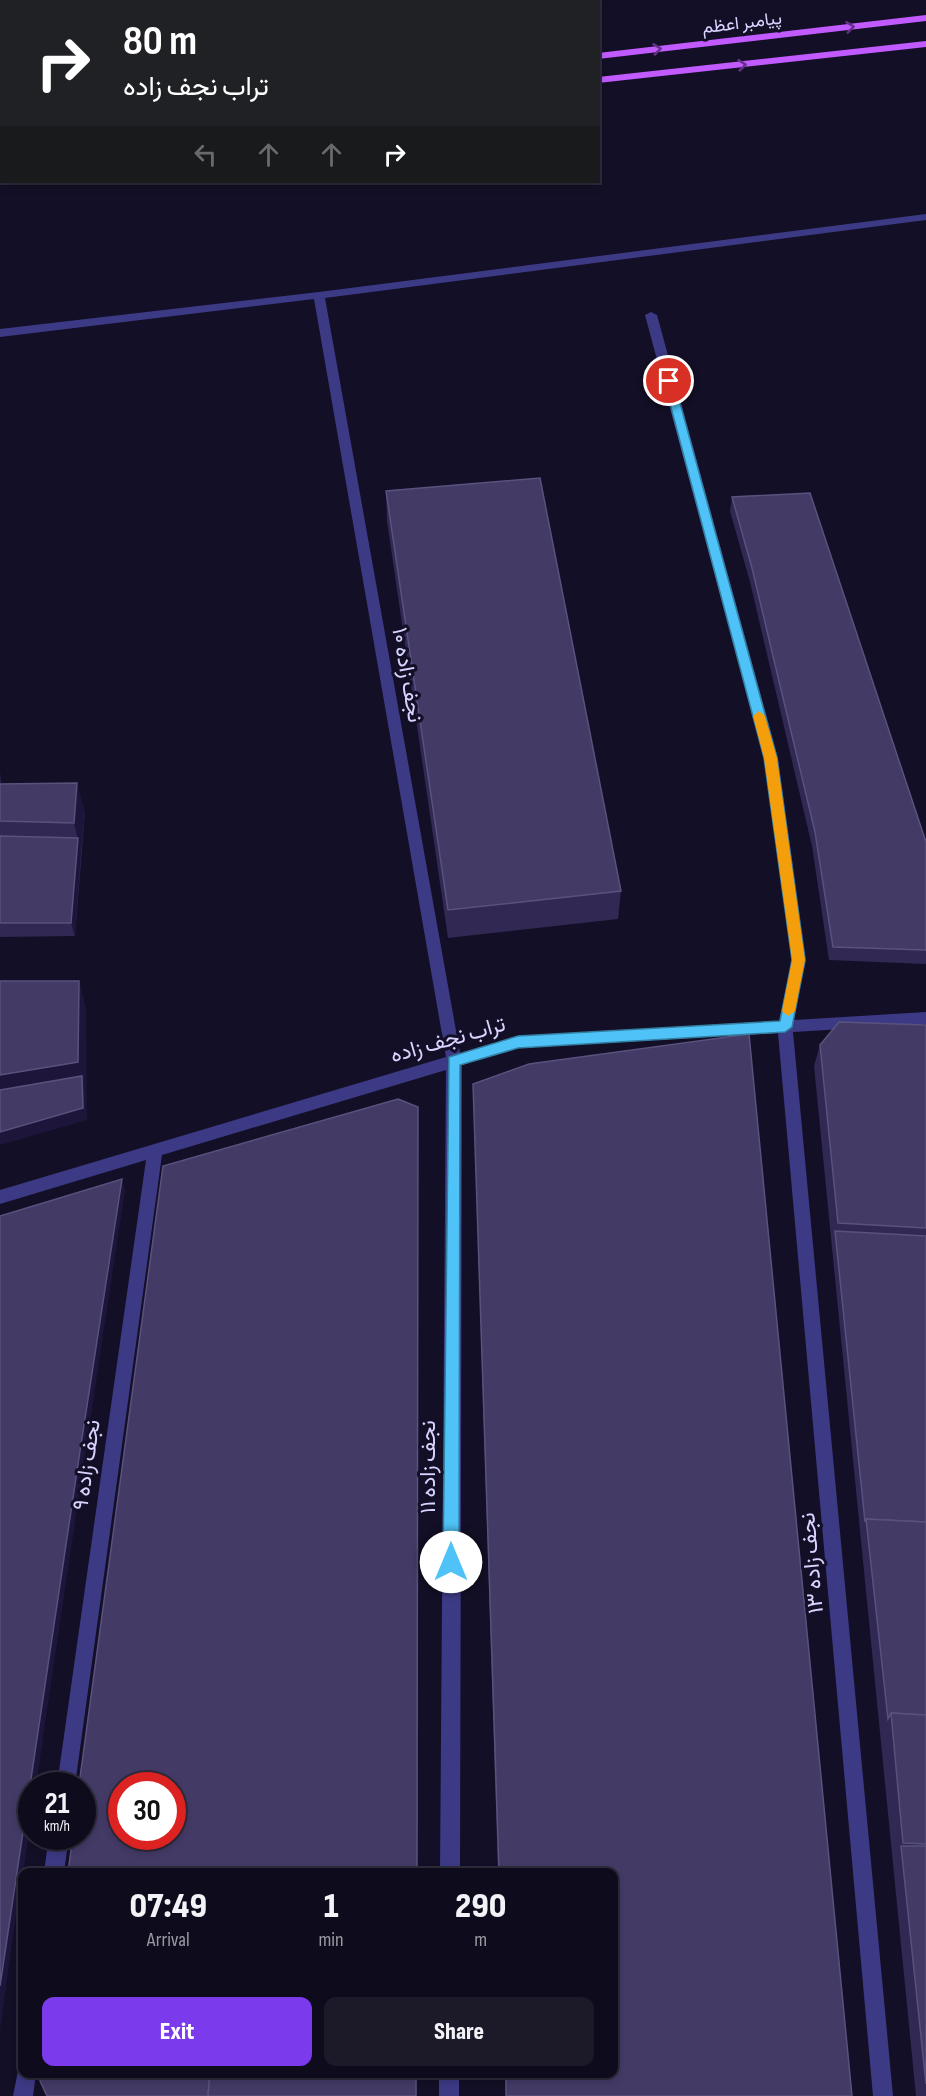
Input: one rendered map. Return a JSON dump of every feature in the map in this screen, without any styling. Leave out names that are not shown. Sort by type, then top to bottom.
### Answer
[{"type":"main road","name":"پیامبر اعظم","points":[[600,56],[926,18]]},
{"type":"main road","points":[[600,81],[926,45]]},
{"type":"street","points":[[0,333],[319,295],[926,217]]},
{"type":"street","name":"نجف زاده ۱۰","points":[[319,295],[454,1061]]},
{"type":"street","name":"نجف زاده ۱۳","points":[[651,315],[771,758],[799,960],[785,1027],[883,2096]]},
{"type":"street","name":"تراب نجف زاده","points":[[0,1197],[518,1042],[926,1018]]},
{"type":"street","name":"نجف زاده ۱۱","points":[[450,1868],[454,1061]]},
{"type":"street","name":"نجف زاده ۹","points":[[68,1772],[155,1151]]},
{"type":"street","points":[[55,1868],[57,1850]]},
{"type":"street","points":[[23,2096],[25,2078]]},
{"type":"street","points":[[449,2078],[449,2096]]},
{"type":"building","points":[[540,478],[621,891],[448,910],[386,491]]},
{"type":"building","points":[[810,493],[926,842],[926,950],[833,947],[815,832],[752,568],[732,497]]},
{"type":"building","points":[[77,783],[74,823],[0,821],[0,784]]},
{"type":"building","points":[[0,836],[78,838],[71,923],[0,923]]},
{"type":"building","points":[[0,981],[79,981],[78,1062],[0,1075]]},
{"type":"building","points":[[839,1022],[926,1025],[926,1228],[838,1223],[820,1045]]},
{"type":"building","points":[[749,1034],[852,2096],[506,2096],[506,2078],[618,2078],[618,1868],[499,1868],[473,1084],[529,1064]]},
{"type":"building","points":[[82,1076],[83,1108],[0,1132],[0,1090]]},
{"type":"building","points":[[398,1099],[418,1107],[417,1868],[69,1868],[71,1850],[96,1850],[96,1772],[81,1772],[163,1166]]},
{"type":"building","points":[[122,1179],[32,1772],[18,1772],[18,1850],[20,1850],[0,1986],[0,1216]]},
{"type":"building","points":[[835,1231],[926,1236],[926,1522],[866,1519],[865,1522]]},
{"type":"building","points":[[866,1519],[926,1522],[926,1715],[891,1713],[888,1719]]},
{"type":"building","points":[[891,1713],[926,1715],[926,1844],[903,1843]]},
{"type":"building","points":[[901,1846],[926,1846],[926,2084]]},
{"type":"building","points":[[40,2078],[210,2078],[208,2096],[47,2096]]},
{"type":"building","points":[[210,2078],[416,2078],[416,2096],[208,2096]]},
{"type":"slow traffic","points":[[759,716],[771,758],[799,960],[788,1011]]},
{"type":"route","points":[[451,1562],[454,1061],[518,1042],[785,1027],[799,960],[771,758],[669,381]]}]
